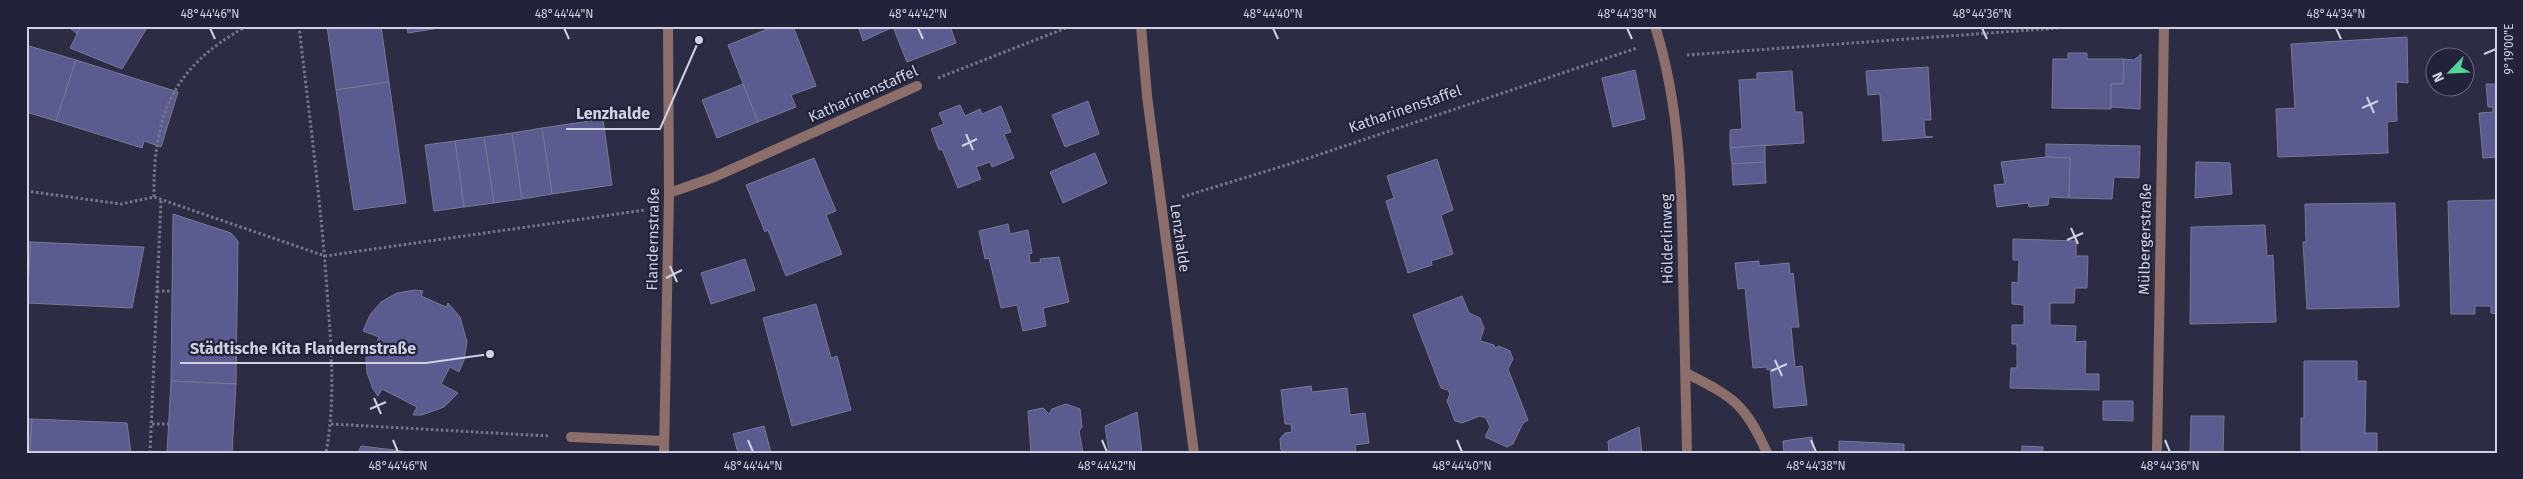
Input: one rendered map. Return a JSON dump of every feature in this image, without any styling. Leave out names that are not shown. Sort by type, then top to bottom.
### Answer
[{"type":"street","name":"Flandernstraße","points":[[664,453],[669,193],[668,26]]},
{"type":"street","name":"Lenzhalde","points":[[1141,26],[1160,204],[1194,453]]},
{"type":"street","name":"Hölderlinweg","points":[[1655,26],[1664,57],[1678,147],[1681,185],[1687,453]]},
{"type":"street","name":"Mülbergerstraße","points":[[2156,453],[2164,26]]},
{"type":"street","name":"Katharinenstaffel","points":[[669,193],[712,178],[916,86]]},
{"type":"street","points":[[1686,374],[1727,394],[1750,418],[1767,453]]},
{"type":"street","points":[[571,437],[664,440]]},
{"type":"path","points":[[154,197],[156,141],[166,106],[191,70],[217,46],[247,26]]},
{"type":"path","points":[[299,26],[325,256],[333,379],[331,424],[326,453]]},
{"type":"path","name":"Katharinenstaffel","points":[[916,86],[1071,26]]},
{"type":"path","points":[[1664,57],[2086,26]]},
{"type":"path","name":"Katharinenstaffel","points":[[1160,204],[1309,158],[1660,42]]},
{"type":"path","points":[[26,191],[121,204],[154,197],[325,256],[668,207]]},
{"type":"path","points":[[150,453],[161,200]]},
{"type":"path","points":[[157,291],[173,291]]},
{"type":"path","points":[[152,424],[168,424]]},
{"type":"path","points":[[331,424],[571,437]]},
{"type":"building","points":[[68,26],[81,26],[77,34]]},
{"type":"building","points":[[81,26],[148,26],[122,69],[70,48]]},
{"type":"building","points":[[327,26],[381,26],[389,82],[336,90]]},
{"type":"building","points":[[407,26],[439,26],[439,28],[408,33]]},
{"type":"building","points":[[775,26],[793,26],[816,86],[791,95],[796,107],[758,122],[728,45]]},
{"type":"building","points":[[858,26],[950,26],[956,43],[907,62],[893,27],[863,41]]},
{"type":"building","points":[[2407,37],[2408,83],[2396,82],[2397,121],[2387,122],[2388,153],[2278,157],[2276,109],[2295,108],[2291,44]]},
{"type":"building","points":[[26,45],[76,60],[56,121],[26,112]]},
{"type":"building","points":[[2068,53],[2087,53],[2087,59],[2124,59],[2123,84],[2111,84],[2111,109],[2052,108],[2053,59],[2068,59]]},
{"type":"building","points":[[2141,54],[2140,109],[2111,107],[2111,84],[2123,84],[2124,59],[2134,60]]},
{"type":"building","points":[[76,60],[178,92],[161,147],[144,141],[142,148],[56,121]]},
{"type":"building","points":[[1928,67],[1931,120],[1924,120],[1925,136],[1933,137],[1883,141],[1880,94],[1868,95],[1866,71]]},
{"type":"building","points":[[1635,70],[1645,119],[1613,127],[1602,78]]},
{"type":"building","points":[[1792,71],[1795,112],[1802,112],[1804,143],[1730,148],[1730,130],[1742,129],[1739,80],[1757,79],[1757,73]]},
{"type":"building","points":[[389,82],[406,203],[354,210],[336,90]]},
{"type":"building","points":[[743,84],[758,122],[717,138],[702,100]]},
{"type":"building","points":[[2486,84],[2497,84],[2497,157],[2483,158],[2479,113],[2493,112],[2493,107],[2488,107]]},
{"type":"building","points":[[1088,101],[1099,134],[1065,147],[1052,115]]},
{"type":"building","points":[[960,105],[965,116],[980,109],[982,114],[1001,106],[1011,132],[1004,134],[1014,158],[992,167],[990,162],[976,167],[981,179],[958,188],[942,149],[939,150],[931,129],[944,124],[939,113]]},
{"type":"building","points":[[603,119],[612,185],[552,194],[542,128]]},
{"type":"building","points":[[542,128],[552,194],[522,199],[512,133]]},
{"type":"building","points":[[512,133],[522,199],[494,203],[484,137]]},
{"type":"building","points":[[484,137],[494,203],[464,207],[455,141]]},
{"type":"building","points":[[455,141],[464,207],[434,211],[425,145]]},
{"type":"building","points":[[2046,144],[2140,146],[2139,178],[2114,177],[2112,199],[2069,198],[2070,158],[2046,157]]},
{"type":"building","points":[[1765,145],[1765,162],[1732,164],[1730,148]]},
{"type":"building","points":[[1095,153],[1107,183],[1063,203],[1050,172]]},
{"type":"building","points":[[2046,157],[2070,158],[2069,198],[2049,197],[2048,205],[2029,207],[2028,203],[1997,207],[1994,185],[2005,184],[2001,162]]},
{"type":"building","points":[[814,158],[836,211],[826,215],[842,254],[786,276],[768,230],[765,232],[746,185]]},
{"type":"building","points":[[1437,159],[1453,210],[1441,215],[1453,254],[1431,261],[1432,265],[1408,273],[1386,201],[1394,198],[1387,176]]},
{"type":"building","points":[[1765,162],[1766,183],[1733,185],[1732,164]]},
{"type":"building","points":[[2196,162],[2230,163],[2232,194],[2195,198]]},
{"type":"building","points":[[2497,200],[2497,314],[2491,313],[2491,306],[2475,306],[2475,314],[2451,314],[2448,201]]},
{"type":"building","points":[[2395,203],[2399,307],[2307,309],[2303,242],[2306,242],[2305,204]]},
{"type":"building","points":[[173,214],[231,233],[238,241],[236,384],[171,381]]},
{"type":"building","points":[[1008,224],[1010,234],[1028,230],[1032,253],[1029,254],[1030,263],[1041,262],[1040,259],[1059,257],[1069,302],[1043,308],[1046,326],[1023,331],[1017,305],[1001,308],[989,258],[985,259],[979,231]]},
{"type":"building","points":[[2265,225],[2267,256],[2273,255],[2276,322],[2190,324],[2191,227]]},
{"type":"building","points":[[2013,239],[2076,241],[2076,256],[2088,256],[2087,288],[2075,288],[2074,303],[2050,303],[2050,325],[2076,326],[2075,342],[2086,341],[2085,374],[2099,374],[2099,390],[2010,388],[2011,368],[2017,368],[2017,344],[2012,344],[2012,325],[2024,325],[2024,305],[2012,304],[2012,282],[2018,283],[2019,260],[2013,260]]},
{"type":"building","points":[[26,241],[31,242],[27,303],[26,303]]},
{"type":"building","points":[[31,242],[144,247],[132,308],[27,303]]},
{"type":"building","points":[[745,259],[755,290],[711,304],[701,273]]},
{"type":"building","points":[[1759,261],[1759,266],[1789,263],[1790,274],[1793,273],[1799,327],[1791,327],[1795,367],[1802,366],[1807,405],[1774,408],[1770,369],[1767,370],[1767,367],[1753,368],[1745,288],[1738,289],[1735,263]]},
{"type":"building","points":[[415,290],[423,291],[421,296],[446,307],[448,303],[460,317],[467,342],[464,360],[459,372],[450,367],[441,384],[458,393],[444,407],[422,415],[413,415],[417,407],[382,389],[378,396],[373,389],[367,373],[366,359],[367,352],[371,354],[379,337],[363,331],[370,315],[381,302],[397,293]]},
{"type":"building","points":[[1462,296],[1469,313],[1480,318],[1484,328],[1480,341],[1494,345],[1495,348],[1499,346],[1510,351],[1513,359],[1508,369],[1528,420],[1523,423],[1513,444],[1507,447],[1485,437],[1490,427],[1486,418],[1480,416],[1462,423],[1455,421],[1447,401],[1450,394],[1448,390],[1441,388],[1413,315]]},
{"type":"building","points":[[816,304],[831,358],[837,356],[851,410],[792,426],[763,318]]},
{"type":"building","points":[[2304,361],[2357,361],[2357,381],[2366,381],[2365,433],[2377,433],[2377,453],[2301,453],[2301,418],[2304,418]]},
{"type":"building","points":[[171,381],[236,384],[232,453],[167,453]]},
{"type":"building","points":[[1311,386],[1312,392],[1347,388],[1350,415],[1365,413],[1369,443],[1355,445],[1356,453],[1285,453],[1281,450],[1280,439],[1285,433],[1292,432],[1291,424],[1285,424],[1281,390]]},
{"type":"building","points":[[2103,401],[2133,401],[2133,421],[2103,420]]},
{"type":"building","points":[[1066,404],[1080,409],[1082,427],[1079,431],[1083,453],[1031,453],[1028,411],[1043,408],[1049,414],[1052,409]]},
{"type":"building","points":[[1137,412],[1142,453],[1109,453],[1105,426]]},
{"type":"building","points":[[2191,416],[2224,416],[2223,453],[2190,453]]},
{"type":"building","points":[[26,419],[32,419],[30,453],[26,453]]},
{"type":"building","points":[[32,419],[127,423],[131,453],[30,453]]},
{"type":"building","points":[[764,426],[771,453],[738,453],[733,434]]},
{"type":"building","points":[[1639,427],[1642,453],[1609,453],[1608,441]]},
{"type":"building","points":[[1812,437],[1813,453],[1784,453],[1783,441]]},
{"type":"building","points":[[1839,441],[1904,444],[1904,453],[1839,453]]},
{"type":"building","points":[[361,446],[418,453],[358,453]]},
{"type":"building","points":[[2022,446],[2043,447],[2043,452],[2061,453],[2022,453]]},
{"type":"place","name":"Lenzhalde","points":[[699,40]]},
{"type":"place","name":"Städtische Kita Flandernstraße","points":[[490,354]]}]
